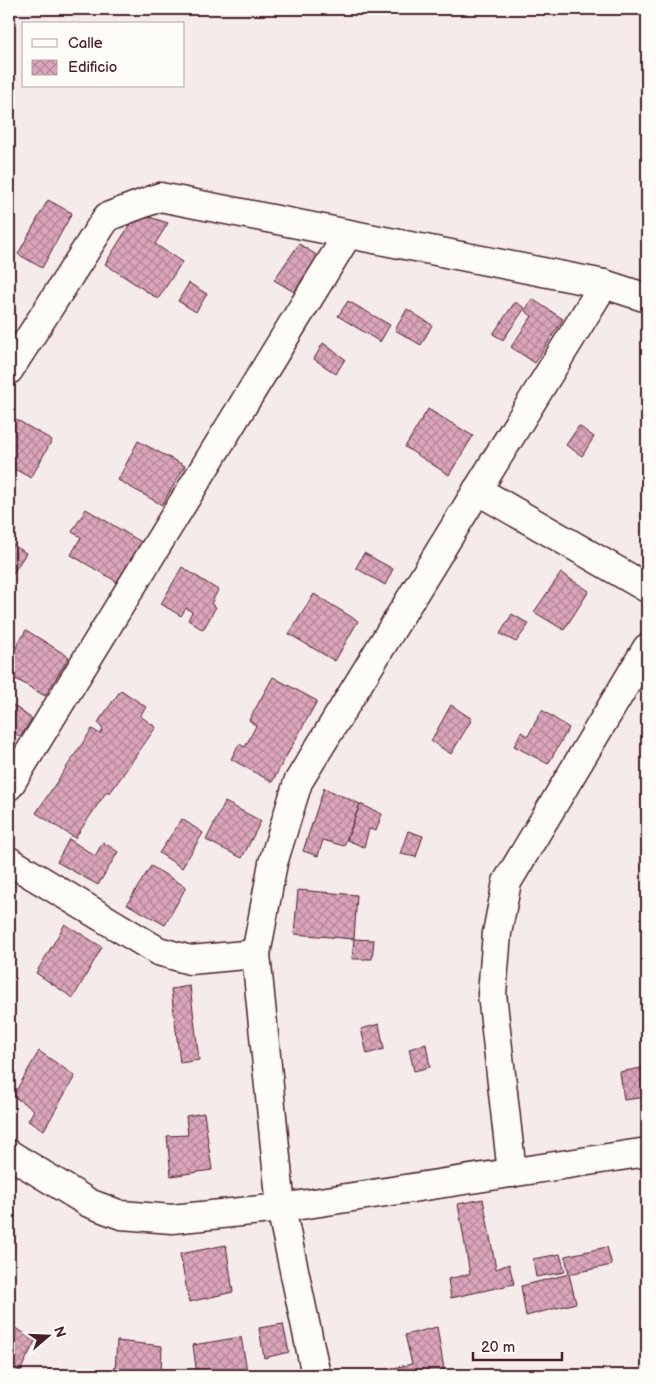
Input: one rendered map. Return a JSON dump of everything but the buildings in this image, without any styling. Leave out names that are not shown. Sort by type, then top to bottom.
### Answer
[{"type":"street","points":[[9,370],[107,217],[160,197],[604,284],[647,298]]},
{"type":"street","points":[[9,786],[348,234]]},
{"type":"street","points":[[316,1375],[280,1208],[256,954],[273,863],[298,782],[604,284]]},
{"type":"street","points":[[478,490],[647,588]]},
{"type":"street","points":[[512,1173],[492,994],[496,933],[507,882],[647,648]]},
{"type":"street","points":[[9,861],[158,951],[190,960],[256,954]]},
{"type":"street","points":[[9,1154],[89,1203],[121,1215],[172,1219],[280,1208],[647,1152]]}]
